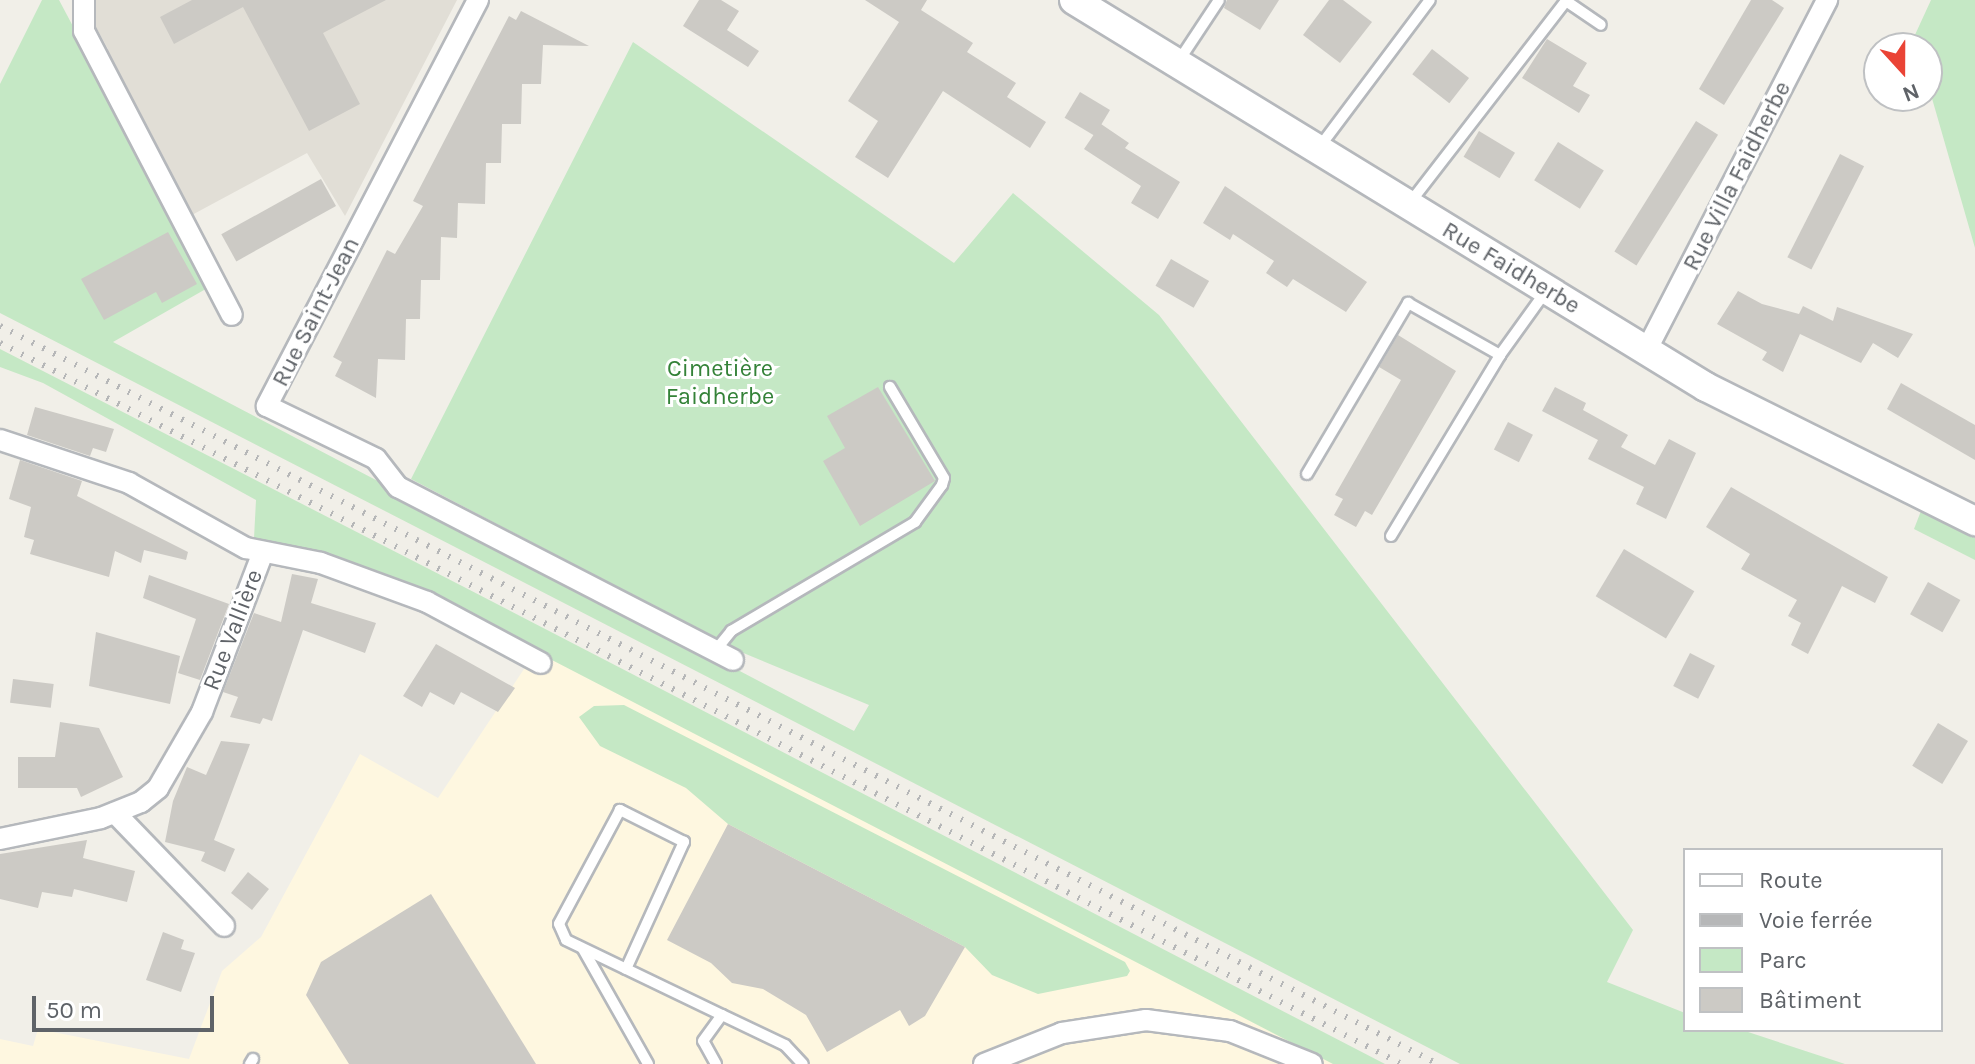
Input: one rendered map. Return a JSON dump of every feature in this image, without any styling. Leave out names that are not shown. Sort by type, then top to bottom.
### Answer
[{"type":"main road","name":"Rue Faidherbe","points":[[1074,0],[1547,291],[1729,399],[1968,517]]},
{"type":"street","points":[[84,0],[84,31],[232,315]]},
{"type":"street","name":"Rue Saint-Jean","points":[[478,0],[267,406],[376,459],[398,487],[724,656]]},
{"type":"street","name":"Rue Villa Faidherbe","points":[[1646,351],[1827,0]]},
{"type":"street","name":"Rue Vallière","points":[[0,440],[129,483],[235,542],[263,552],[181,753],[149,796],[115,813],[0,839]]},
{"type":"street","points":[[263,552],[321,563],[412,596],[541,663]]},
{"type":"street","points":[[115,813],[224,926]]},
{"type":"street","points":[[984,1064],[1052,1035],[1146,1020],[1230,1031],[1312,1064]]},
{"type":"lane","points":[[1177,64],[1219,0]]},
{"type":"lane","points":[[1317,150],[1430,0]]},
{"type":"lane","points":[[1407,205],[1566,1],[1601,25]]},
{"type":"lane","points":[[1391,536],[1500,355],[1547,291]]},
{"type":"lane","points":[[1307,474],[1408,303],[1500,355]]},
{"type":"lane","points":[[724,656],[731,631],[915,522],[942,485],[944,478],[890,387]]},
{"type":"lane","points":[[626,969],[684,842],[620,810],[559,924],[566,940],[582,948],[785,1045],[803,1064]]},
{"type":"lane","points":[[582,948],[648,1064]]},
{"type":"lane","points":[[716,1064],[703,1041],[722,1015]]},
{"type":"shaded area","points":[[96,0],[457,0],[345,216],[307,153],[190,216],[101,50],[108,49],[92,20]]},
{"type":"shaded area","points":[[536,651],[1338,1064],[0,1064],[0,1039],[33,1046],[38,1029],[189,1059],[222,971],[261,937],[360,754],[438,798]]},
{"type":"green space","name":"Cimetière Faidherbe","points":[[42,0],[59,0],[211,286],[113,342],[854,731],[869,705],[741,652],[411,479],[633,42],[954,263],[1013,193],[1159,315],[1633,930],[1607,982],[1683,1012],[1683,1032],[1748,1032],[1845,1064],[1460,1064],[0,313],[0,84]]},
{"type":"green space","points":[[1931,0],[1975,0],[1975,248],[1936,112],[1943,112],[1943,32],[1916,32]]},
{"type":"green space","points":[[0,349],[1385,1064],[1333,1064],[457,611],[372,573],[254,538],[256,500],[43,383],[0,367]]},
{"type":"green space","points":[[1921,511],[1975,538],[1975,560],[1914,529]]},
{"type":"green space","points":[[624,705],[1125,962],[1130,971],[1127,976],[1038,994],[992,975],[965,947],[728,824],[686,788],[600,746],[579,717],[594,706]]},
{"type":"building","points":[[192,0],[386,0],[323,33],[360,104],[309,131],[243,7],[174,44],[160,17]]},
{"type":"building","points":[[699,0],[721,0],[739,11],[727,30],[759,51],[748,67],[683,26]]},
{"type":"building","points":[[865,0],[927,0],[921,10],[973,43],[967,52],[1016,83],[1007,97],[1046,122],[1030,148],[943,91],[888,178],[855,157],[878,121],[848,101],[899,22]]},
{"type":"building","points":[[1227,0],[1279,0],[1260,30],[1224,8]]},
{"type":"building","points":[[1329,0],[1343,0],[1372,22],[1340,63],[1303,35]]},
{"type":"building","points":[[1751,0],[1772,0],[1784,8],[1724,105],[1699,89]]},
{"type":"building","points":[[521,11],[589,46],[543,45],[541,84],[522,84],[521,124],[502,124],[501,163],[486,163],[485,204],[458,203],[457,238],[441,237],[440,280],[421,280],[420,319],[406,319],[405,360],[378,359],[376,398],[335,376],[342,362],[333,357],[387,250],[395,254],[423,206],[413,201],[509,16],[516,20]]},
{"type":"building","points":[[1547,39],[1587,63],[1573,86],[1590,95],[1579,113],[1522,78]]},
{"type":"building","points":[[1432,49],[1469,78],[1449,103],[1412,74]]},
{"type":"building","points":[[1080,92],[1110,110],[1095,136],[1065,118]]},
{"type":"building","points":[[1696,121],[1718,135],[1636,265],[1614,252]]},
{"type":"building","points":[[1101,124],[1129,143],[1125,148],[1180,182],[1158,219],[1131,203],[1141,186],[1084,149]]},
{"type":"building","points":[[1479,131],[1515,153],[1500,178],[1464,157]]},
{"type":"building","points":[[1558,142],[1604,171],[1580,209],[1534,180]]},
{"type":"building","points":[[1840,154],[1864,166],[1811,270],[1787,257]]},
{"type":"building","points":[[321,179],[336,206],[236,261],[221,234]]},
{"type":"building","points":[[1225,186],[1367,282],[1346,312],[1293,279],[1287,287],[1266,273],[1274,261],[1233,234],[1230,240],[1203,223]]},
{"type":"building","points":[[168,232],[197,284],[162,303],[156,292],[104,320],[81,279]]},
{"type":"building","points":[[1171,259],[1209,281],[1194,308],[1156,286]]},
{"type":"building","points":[[1738,291],[1762,304],[1799,314],[1803,306],[1833,321],[1837,307],[1913,334],[1898,358],[1873,343],[1861,363],[1800,334],[1783,372],[1762,360],[1767,352],[1717,324]]},
{"type":"building","points":[[1398,335],[1456,371],[1372,515],[1365,511],[1356,527],[1334,515],[1343,499],[1335,495],[1401,380],[1379,367]]},
{"type":"building","points":[[1901,383],[1975,425],[1975,460],[1887,409]]},
{"type":"building","points":[[878,387],[935,481],[860,526],[823,461],[845,448],[827,416]]},
{"type":"building","points":[[1555,387],[1586,403],[1583,410],[1628,435],[1621,447],[1655,465],[1669,439],[1696,453],[1666,519],[1636,504],[1644,487],[1588,459],[1598,440],[1542,411]]},
{"type":"building","points":[[35,407],[114,429],[106,452],[93,448],[90,456],[27,435]]},
{"type":"building","points":[[1508,422],[1533,435],[1519,462],[1494,450]]},
{"type":"building","points":[[20,460],[82,481],[77,496],[188,552],[186,560],[144,550],[141,563],[115,551],[109,577],[30,554],[34,540],[24,537],[31,507],[9,499]]},
{"type":"building","points":[[1731,487],[1888,577],[1875,603],[1842,586],[1808,654],[1791,645],[1801,623],[1788,616],[1797,600],[1741,569],[1750,554],[1706,527]]},
{"type":"building","points":[[1624,549],[1694,591],[1666,638],[1596,596]]},
{"type":"building","points":[[292,574],[318,579],[311,603],[376,623],[365,653],[303,630],[272,721],[263,718],[260,724],[230,717],[238,697],[223,692],[254,613],[281,622]]},
{"type":"building","points":[[149,575],[229,604],[200,680],[178,673],[196,619],[143,598]]},
{"type":"building","points":[[1928,582],[1960,600],[1942,632],[1910,614]]},
{"type":"building","points":[[96,632],[180,656],[170,704],[89,686]]},
{"type":"building","points":[[436,644],[515,688],[498,712],[461,692],[454,705],[430,692],[422,707],[403,696]]},
{"type":"building","points":[[1690,653],[1715,666],[1698,699],[1673,686]]},
{"type":"building","points":[[13,679],[54,684],[51,708],[10,703]]},
{"type":"building","points":[[60,722],[99,728],[123,777],[81,797],[77,788],[18,788],[18,757],[55,757]]},
{"type":"building","points":[[1938,723],[1968,741],[1942,784],[1912,766]]},
{"type":"building","points":[[221,741],[250,744],[214,840],[235,849],[225,872],[201,861],[205,852],[165,842],[173,801],[187,767],[206,775]]},
{"type":"building","points":[[728,824],[965,947],[925,1016],[909,1026],[900,1010],[827,1052],[806,1015],[763,989],[732,983],[711,963],[667,940]]},
{"type":"building","points":[[87,840],[83,858],[135,871],[127,902],[74,889],[72,897],[42,892],[38,908],[0,899],[0,854]]},
{"type":"building","points":[[248,872],[269,889],[252,910],[231,893]]},
{"type":"building","points":[[431,894],[536,1064],[349,1064],[306,995],[321,962]]},
{"type":"building","points":[[163,932],[184,940],[181,949],[195,953],[181,992],[146,980]]},
{"type":"railway","points":[[0,326],[1438,1064]]},
{"type":"railway","points":[[0,343],[1402,1064]]}]
